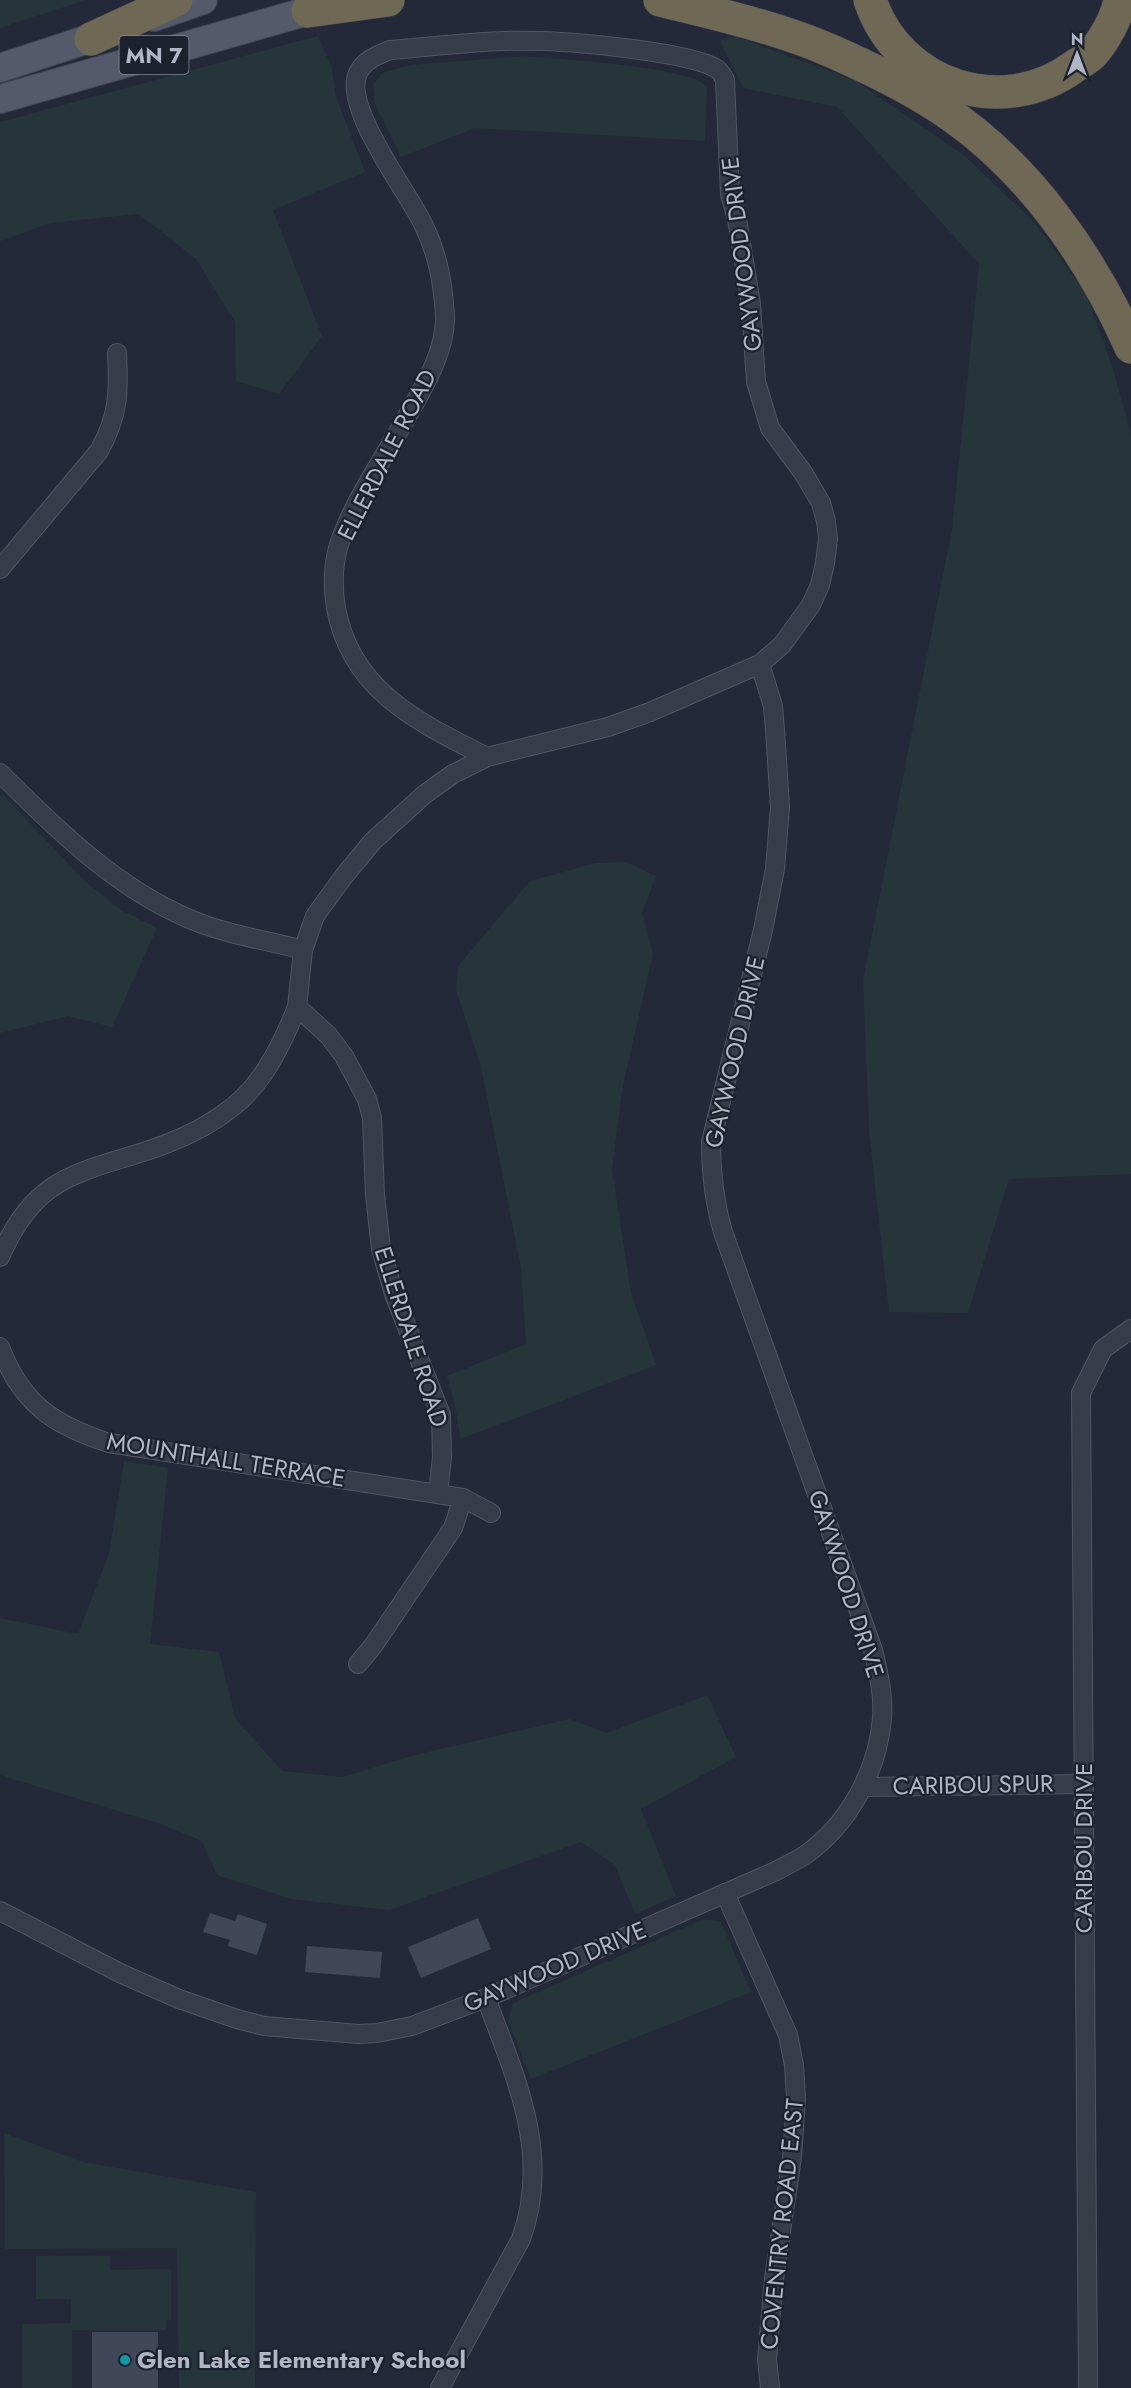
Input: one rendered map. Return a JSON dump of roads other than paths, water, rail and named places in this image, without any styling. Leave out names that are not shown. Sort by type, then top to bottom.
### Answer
[{"type":"highway","points":[[91,39],[176,0]]},
{"type":"highway","points":[[308,11],[388,0]]},
{"type":"highway","points":[[660,0],[753,24],[828,49],[900,83],[943,110],[997,153],[1052,214],[1083,256],[1113,305],[1131,347]]},
{"type":"highway","points":[[870,0],[876,17],[898,48],[928,75],[972,91],[1012,92],[1058,79],[1093,53],[1118,12],[1120,0]]},
{"type":"main road","name":"MN 7","points":[[0,68],[203,0]]},
{"type":"main road","name":"MN 7","points":[[0,99],[345,0]]},
{"type":"street","name":"GAYWOOD DRIVE","points":[[357,74],[375,56],[390,51],[495,42],[541,41],[633,50],[694,60],[719,70],[725,80],[730,194],[751,304],[756,382],[770,428],[804,474],[820,503],[828,539],[820,585],[811,605],[782,645],[760,664],[608,728],[487,757]]},
{"type":"street","name":"ELLERDALE ROAD","points":[[357,74],[358,100],[369,132],[422,222],[436,253],[444,286],[445,322],[437,357],[422,389],[341,538],[334,577],[334,597],[343,636],[361,671],[381,693],[431,727],[487,757]]},
{"type":"street","points":[[0,569],[99,451],[109,433],[119,394],[117,353]]},
{"type":"street","name":"GAYWOOD DRIVE","points":[[0,1911],[122,1974],[178,1999],[237,2019],[264,2026],[358,2034],[377,2033],[412,2026],[486,1998],[804,1856],[828,1836],[863,1787],[876,1753],[883,1718],[873,1650],[723,1232],[715,1202],[711,1172],[711,1142],[763,930],[775,869],[780,807],[774,722],[770,695],[760,664]]},
{"type":"street","points":[[0,1257],[11,1233],[32,1206],[57,1184],[89,1169],[167,1144],[202,1128],[235,1106],[261,1076],[281,1042],[297,1007],[303,950],[315,916],[373,841],[434,787],[453,774],[487,757]]},
{"type":"street","points":[[0,773],[110,874],[150,901],[193,921],[240,936],[303,950]]},
{"type":"street","name":"ELLERDALE ROAD","points":[[297,1007],[328,1035],[354,1072],[367,1099],[372,1118],[375,1195],[381,1249],[393,1293],[441,1415],[442,1457],[438,1494]]},
{"type":"street","name":"CARIBOU DRIVE","points":[[1088,2388],[1081,1393],[1103,1349],[1131,1329]]},
{"type":"street","name":"MOUNTHALL TERRACE","points":[[0,1347],[22,1392],[47,1415],[77,1433],[109,1443],[463,1498],[491,1513]]},
{"type":"street","points":[[358,1664],[373,1646],[453,1528],[463,1498]]},
{"type":"street","name":"CARIBOU SPUR","points":[[863,1787],[1083,1784]]},
{"type":"street","name":"COVENTRY ROAD EAST","points":[[725,1893],[788,2035],[794,2065],[796,2098],[792,2157],[774,2279],[767,2359],[770,2388]]},
{"type":"street","points":[[440,2388],[521,2239],[529,2218],[534,2189],[533,2153],[527,2118],[518,2085],[486,1998]]},
{"type":"place","name":"Glen Lake Elementary School","points":[[125,2360]]}]
